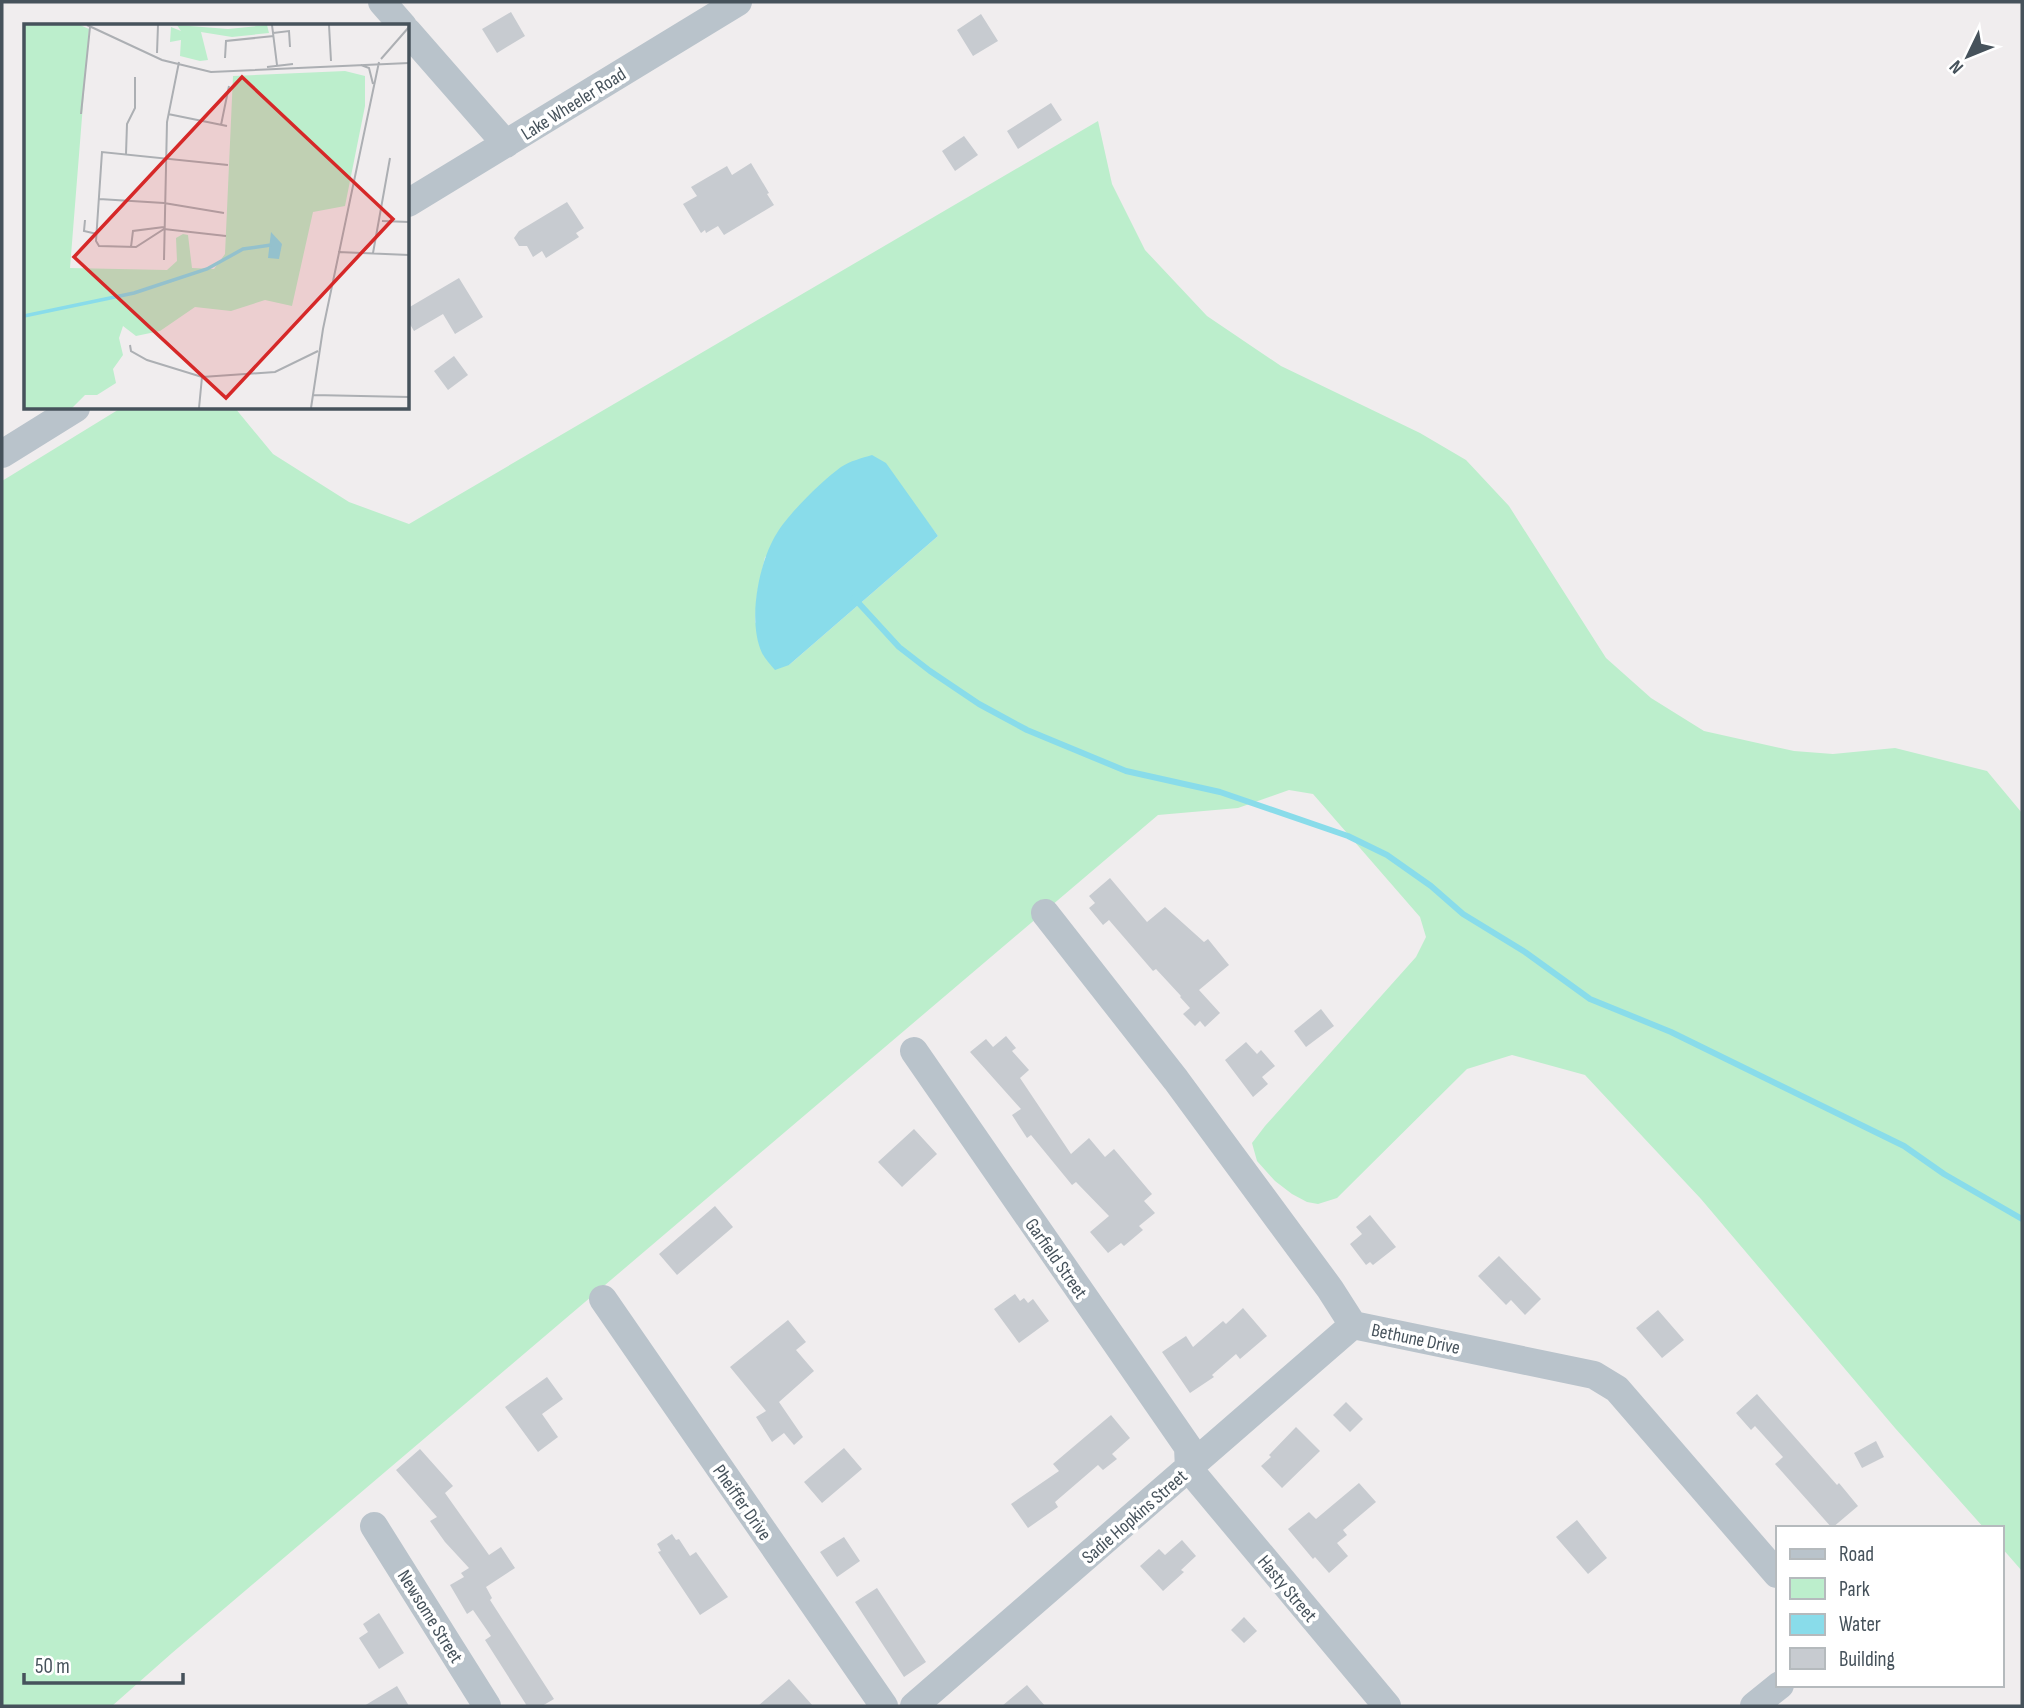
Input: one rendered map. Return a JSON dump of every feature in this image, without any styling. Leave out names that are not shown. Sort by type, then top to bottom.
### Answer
[{"type":"street","points":[[382,2],[401,24]]},
{"type":"street","name":"Lake Wheeler Road","points":[[410,202],[738,2]]},
{"type":"street","points":[[410,34],[506,145]]},
{"type":"street","points":[[2,454],[73,410]]},
{"type":"street","name":"Bethune Drive","points":[[1045,913],[1184,1091],[1330,1289],[1353,1325],[1594,1376],[1617,1389],[1776,1573]]},
{"type":"street","name":"Garfield Street","points":[[914,1051],[1188,1447],[1189,1469]]},
{"type":"street","name":"Pheiffer Drive","points":[[603,1298],[884,1706]]},
{"type":"street","name":"Sadie Hopkins Street","points":[[914,1706],[1353,1325]]},
{"type":"street","name":"Hasty Street","points":[[1189,1469],[1387,1706]]},
{"type":"street","name":"Newsome Street","points":[[374,1526],[487,1706]]},
{"type":"street","points":[[1754,1706],[1778,1687]]},
{"type":"green space","points":[[1098,121],[1112,184],[1145,250],[1207,316],[1281,366],[1420,433],[1466,460],[1509,506],[1606,658],[1651,698],[1704,731],[1794,751],[1833,754],[1895,748],[1987,771],[2022,813],[2022,1571],[2003,1549],[2003,1526],[1982,1526],[1895,1428],[1701,1199],[1585,1075],[1512,1055],[1467,1069],[1337,1198],[1318,1204],[1307,1202],[1275,1181],[1257,1161],[1252,1143],[1416,957],[1426,937],[1420,917],[1313,794],[1289,790],[1238,808],[1158,815],[112,1706],[2,1706],[2,481],[118,410],[237,410],[273,454],[349,502],[409,524]],"holes":[[[913,503],[938,536],[789,665],[755,622],[757,594],[765,557]]]},
{"type":"water","points":[[872,455],[886,463],[938,536],[789,665],[775,670],[762,653],[755,625],[760,575],[771,545],[790,516],[825,480],[845,465]]},
{"type":"building","points":[[511,12],[525,36],[497,53],[482,29]]},
{"type":"building","points":[[981,14],[998,41],[973,56],[957,30]]},
{"type":"building","points":[[1051,103],[1062,120],[1018,149],[1007,131]]},
{"type":"building","points":[[964,136],[978,155],[955,171],[942,151]]},
{"type":"building","points":[[751,163],[774,205],[724,235],[718,226],[701,233],[683,204],[697,196],[691,187],[727,166],[732,175]]},
{"type":"building","points":[[567,202],[584,228],[576,233],[579,237],[546,258],[542,251],[533,257],[527,246],[519,246],[514,238],[519,231]]},
{"type":"building","points":[[459,278],[483,317],[455,334],[443,314],[414,331],[410,324],[410,307]]},
{"type":"building","points":[[454,356],[468,375],[448,390],[434,371]]},
{"type":"building","points":[[1110,878],[1147,922],[1165,907],[1204,942],[1208,939],[1229,965],[1199,990],[1220,1013],[1205,1027],[1200,1021],[1195,1026],[1183,1014],[1190,1008],[1181,996],[1156,969],[1153,971],[1109,920],[1103,925],[1089,908],[1095,903],[1089,896]]},
{"type":"building","points":[[1321,1009],[1334,1026],[1306,1047],[1294,1031]]},
{"type":"building","points":[[1006,1036],[1016,1048],[1012,1051],[1029,1070],[1020,1078],[1071,1154],[1089,1138],[1105,1157],[1114,1149],[1152,1194],[1144,1201],[1155,1213],[1139,1226],[1143,1230],[1124,1246],[1121,1243],[1108,1253],[1090,1232],[1109,1216],[1076,1182],[1072,1185],[1031,1135],[1027,1138],[1012,1115],[1021,1109],[970,1052],[986,1039],[993,1047]]},
{"type":"building","points":[[1246,1042],[1257,1054],[1261,1050],[1275,1066],[1262,1077],[1268,1084],[1253,1097],[1225,1060]]},
{"type":"building","points":[[914,1129],[937,1154],[902,1187],[878,1162]]},
{"type":"building","points":[[715,1206],[733,1227],[677,1275],[659,1254]]},
{"type":"building","points":[[1370,1215],[1396,1247],[1373,1265],[1370,1262],[1366,1265],[1350,1244],[1362,1234],[1356,1227]]},
{"type":"building","points":[[1499,1256],[1541,1299],[1525,1315],[1511,1300],[1506,1305],[1478,1276]]},
{"type":"building","points":[[1015,1294],[1020,1301],[1024,1298],[1028,1303],[1033,1299],[1049,1321],[1019,1343],[994,1309]]},
{"type":"building","points":[[1243,1308],[1267,1336],[1240,1359],[1236,1354],[1212,1375],[1214,1377],[1190,1393],[1162,1352],[1186,1336],[1193,1347],[1223,1321],[1226,1324]]},
{"type":"building","points":[[1658,1310],[1684,1340],[1662,1358],[1636,1328]]},
{"type":"building","points":[[788,1320],[806,1342],[796,1350],[814,1371],[779,1402],[803,1437],[794,1445],[784,1433],[772,1442],[756,1417],[766,1411],[730,1367]]},
{"type":"building","points":[[547,1377],[563,1399],[542,1414],[558,1437],[538,1452],[505,1407]]},
{"type":"building","points":[[1757,1394],[1858,1506],[1834,1526],[1830,1526],[1775,1464],[1783,1457],[1755,1426],[1751,1430],[1736,1413]]},
{"type":"building","points":[[1346,1402],[1363,1419],[1350,1432],[1333,1415]]},
{"type":"building","points":[[1111,1415],[1130,1438],[1112,1454],[1117,1459],[1103,1470],[1098,1465],[1055,1502],[1058,1507],[1028,1528],[1011,1504],[1059,1471],[1053,1464]]},
{"type":"building","points":[[1296,1427],[1320,1451],[1282,1488],[1261,1466]]},
{"type":"building","points":[[1876,1441],[1884,1457],[1862,1468],[1854,1453]]},
{"type":"building","points":[[844,1448],[862,1469],[822,1503],[804,1482]]},
{"type":"building","points":[[420,1449],[453,1486],[445,1493],[489,1555],[501,1547],[515,1568],[486,1587],[492,1598],[490,1600],[554,1699],[542,1706],[527,1706],[485,1640],[491,1636],[473,1610],[467,1614],[450,1585],[464,1577],[461,1573],[469,1568],[430,1521],[437,1517],[396,1470]]},
{"type":"building","points":[[1359,1483],[1376,1502],[1343,1530],[1347,1535],[1337,1543],[1348,1556],[1329,1573],[1315,1557],[1313,1559],[1288,1529],[1309,1512],[1316,1519]]},
{"type":"building","points":[[1577,1520],[1607,1558],[1588,1574],[1556,1537]]},
{"type":"building","points":[[672,1534],[676,1540],[679,1539],[690,1556],[696,1552],[728,1597],[700,1615],[658,1552],[661,1551],[657,1544]]},
{"type":"building","points":[[844,1537],[860,1561],[837,1577],[820,1552]]},
{"type":"building","points":[[1182,1540],[1196,1556],[1181,1570],[1184,1572],[1163,1591],[1140,1566],[1159,1549],[1165,1555]]},
{"type":"building","points":[[877,1588],[926,1662],[904,1677],[855,1602]]},
{"type":"building","points":[[379,1613],[404,1653],[379,1669],[359,1638],[368,1632],[363,1624]]},
{"type":"building","points":[[1244,1617],[1257,1631],[1244,1643],[1231,1630]]},
{"type":"building","points":[[789,1679],[813,1706],[758,1706]]},
{"type":"building","points":[[1027,1685],[1045,1706],[1002,1706]]},
{"type":"building","points":[[397,1686],[409,1706],[364,1706]]},
{"type":"waterway","points":[[854,598],[899,647],[930,671],[979,704],[1027,730],[1126,771],[1220,792],[1348,836],[1387,855],[1431,886],[1463,914],[1525,952],[1590,999],[1671,1032],[1904,1146],[1944,1174],[2022,1219]]}]
